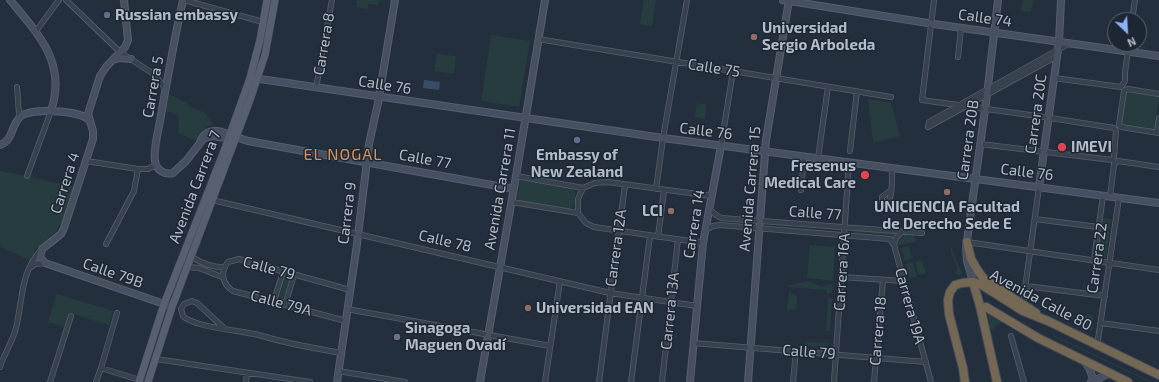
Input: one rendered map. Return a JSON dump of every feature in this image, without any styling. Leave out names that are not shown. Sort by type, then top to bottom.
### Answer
[{"type":"highway","points":[[967,242],[971,259],[984,279],[1023,303],[1048,321]]},
{"type":"highway","points":[[973,282],[996,382]]},
{"type":"highway","name":"Avenida Calle 80","points":[[965,382],[963,368],[949,314],[948,300],[950,292],[955,285],[973,282],[982,285],[1023,311],[1048,321],[1097,346],[1159,374]]},
{"type":"highway","points":[[986,307],[1038,338],[1128,382]]},
{"type":"main road","name":"Avenida Carrera 7","points":[[253,78],[267,0]]},
{"type":"main road","name":"Avenida Carrera 7","points":[[148,382],[172,307],[192,258],[232,137],[253,78],[268,42],[275,0]]},
{"type":"main road","name":"Avenida Carrera 7","points":[[140,381],[164,304],[232,137]]},
{"type":"street","points":[[10,0],[46,45],[55,69],[56,90],[51,112],[27,176]]},
{"type":"street","points":[[36,31],[58,0]]},
{"type":"street","points":[[66,0],[120,52],[155,75],[165,88]]},
{"type":"street","points":[[82,115],[88,111],[102,73],[110,61],[126,46],[128,39],[124,0]]},
{"type":"street","points":[[183,0],[263,22]]},
{"type":"street","name":"Carrera 5","points":[[156,165],[154,156],[165,88],[183,0]]},
{"type":"street","name":"Carrera 8","points":[[316,88],[332,0]]},
{"type":"street","name":"Carrera 9","points":[[337,382],[358,234],[370,134],[379,97],[395,0]]},
{"type":"street","name":"Avenida Carrera 11","points":[[480,382],[512,202],[544,0]]},
{"type":"street","points":[[656,189],[663,138],[687,0]]},
{"type":"street","name":"Calle 74","points":[[787,0],[932,24],[1107,49]]},
{"type":"street","name":"Avenida Carrera 15","points":[[748,382],[765,152],[787,0]]},
{"type":"street","points":[[934,0],[922,100],[1049,117],[1114,128],[1116,132],[1115,161],[1098,227],[1094,260]]},
{"type":"street","name":"Carrera 20B","points":[[973,282],[966,257],[967,242],[998,0]]},
{"type":"street","name":"Carrera 20C","points":[[1023,303],[1059,42],[1061,0]]},
{"type":"street","points":[[1133,12],[1135,0]]},
{"type":"street","points":[[958,57],[961,28]]},
{"type":"street","name":"Calle 75","points":[[538,39],[891,97]]},
{"type":"street","points":[[987,92],[967,106],[928,128],[929,122],[1057,53],[1070,43]]},
{"type":"street","points":[[1129,52],[1125,72],[1124,93],[1119,124],[1121,127],[1158,132],[1159,118]]},
{"type":"street","name":"Calle 74","points":[[1129,52],[1159,56]]},
{"type":"street","points":[[110,61],[120,58],[131,59]]},
{"type":"street","name":"Carrera 14","points":[[690,382],[703,243],[734,71]]},
{"type":"street","name":"Calle 76","points":[[253,78],[525,119],[1159,203]]},
{"type":"street","points":[[1054,78],[1159,94]]},
{"type":"street","points":[[818,158],[828,86]]},
{"type":"street","points":[[17,87],[18,112],[20,117]]},
{"type":"street","points":[[850,151],[857,91]]},
{"type":"street","points":[[19,108],[27,113]]},
{"type":"street","name":"Carrera 4","points":[[0,368],[16,328],[24,280],[28,270],[42,249],[61,234],[64,228],[93,139],[93,132],[88,111]]},
{"type":"street","points":[[0,145],[7,141],[20,117],[27,113],[51,112],[82,115],[90,121]]},
{"type":"street","name":"Calle 77","points":[[156,165],[161,172],[167,173],[176,171],[189,157],[203,136],[209,132],[216,131],[248,141],[514,189]]},
{"type":"street","points":[[980,144],[1159,167]]},
{"type":"street","points":[[801,190],[804,157]]},
{"type":"street","points":[[86,161],[138,169],[148,169],[156,165]]},
{"type":"street","name":"Carrera 16A","points":[[834,382],[849,162]]},
{"type":"street","points":[[891,190],[892,168]]},
{"type":"street","points":[[106,244],[134,191],[138,169]]},
{"type":"street","points":[[516,176],[583,188],[595,183],[608,182],[712,196]]},
{"type":"street","name":"Carrera 12A","points":[[599,382],[625,185]]},
{"type":"street","points":[[583,188],[578,199],[578,213],[583,220],[591,226],[703,243]]},
{"type":"street","points":[[658,237],[664,190]]},
{"type":"street","name":"Carrera 22","points":[[1097,346],[1119,198]]},
{"type":"street","name":"Calle 78","points":[[212,200],[610,293],[697,306]]},
{"type":"street","points":[[512,202],[578,213]]},
{"type":"street","name":"Calle 77","points":[[710,209],[721,218],[759,225],[845,235],[887,238],[892,240],[894,244]]},
{"type":"street","points":[[1035,219],[1098,227]]},
{"type":"street","name":"Calle 77","points":[[705,230],[713,226],[720,225],[759,225],[845,228],[922,233]]},
{"type":"street","points":[[894,244],[896,238],[902,232]]},
{"type":"street","points":[[631,382],[650,236]]},
{"type":"street","name":"Carrera 13A","points":[[662,382],[678,240]]},
{"type":"street","points":[[967,242],[1159,270]]},
{"type":"street","name":"Carrera 19A","points":[[894,244],[931,382]]},
{"type":"street","points":[[42,249],[40,257],[45,263]]},
{"type":"street","name":"Calle 79","points":[[192,258],[214,266],[225,267],[230,260],[239,260],[350,290]]},
{"type":"street","points":[[28,270],[35,264],[45,263]]},
{"type":"street","name":"Calle 79B","points":[[45,263],[172,307]]},
{"type":"street","name":"Calle 79A","points":[[188,267],[199,268],[222,277],[227,287],[233,290],[346,321]]},
{"type":"street","points":[[222,277],[225,267]]},
{"type":"street","points":[[274,302],[283,272]]},
{"type":"street","points":[[285,304],[294,275]]},
{"type":"street","points":[[841,277],[904,281]]},
{"type":"street","name":"Carrera 18","points":[[874,382],[883,280]]},
{"type":"street","points":[[545,382],[560,281]]},
{"type":"street","points":[[1026,286],[1105,296]]},
{"type":"street","points":[[225,329],[197,303],[192,301],[184,304],[181,309],[185,318],[201,324],[341,354]]},
{"type":"street","points":[[347,309],[550,346]]},
{"type":"street","points":[[96,382],[102,368],[117,313]]},
{"type":"street","points":[[50,382],[71,316]]},
{"type":"street","points":[[1101,323],[1159,331]]},
{"type":"street","points":[[1011,336],[1024,382]]},
{"type":"street","name":"Calle 79","points":[[693,343],[926,362]]},
{"type":"street","points":[[793,382],[796,351]]},
{"type":"street","points":[[156,359],[310,382]]},
{"type":"street","points":[[1085,362],[1095,381],[1110,373]]},
{"type":"street","points":[[102,368],[140,381]]},
{"type":"street","points":[[338,371],[405,382]]},
{"type":"street","points":[[246,382],[247,373]]},
{"type":"green space","points":[[357,0],[379,0],[378,5],[368,4],[368,9],[356,7]]},
{"type":"green space","points":[[644,0],[656,0],[652,26],[640,24]]},
{"type":"green space","points":[[1023,0],[1033,0],[1031,12],[1021,11]]},
{"type":"green space","points":[[491,35],[530,41],[519,107],[481,101]]},
{"type":"green space","points":[[437,54],[456,56],[454,74],[434,71]]},
{"type":"green space","points":[[1126,91],[1159,96],[1155,130],[1121,126]]},
{"type":"green space","points":[[169,94],[187,103],[189,106],[205,113],[213,125],[208,126],[196,141],[178,133],[179,117],[171,112],[165,112]]},
{"type":"green space","points":[[868,99],[891,103],[900,136],[873,143]]},
{"type":"green space","points":[[697,103],[707,105],[705,119],[695,117]]},
{"type":"green space","points":[[0,171],[74,187],[63,220],[55,232],[38,247],[30,260],[0,247]]},
{"type":"green space","points":[[522,179],[572,188],[575,194],[573,207],[568,210],[519,201],[517,199],[520,181]]},
{"type":"green space","points":[[1102,218],[1111,219],[1106,258],[1096,256]]},
{"type":"green space","points":[[854,230],[898,233],[893,240],[888,235],[854,233]]},
{"type":"green space","points":[[904,235],[914,235],[916,241],[898,246],[898,242]]},
{"type":"green space","points":[[950,244],[962,274],[958,276],[955,272],[958,270],[952,255]]},
{"type":"green space","points":[[810,245],[835,247],[833,281],[807,278]]},
{"type":"green space","points":[[909,246],[912,259],[905,261],[901,248]]},
{"type":"green space","points":[[922,260],[926,273],[918,275],[915,262]]},
{"type":"green space","points":[[913,262],[917,276],[909,278],[906,264]]},
{"type":"green space","points":[[285,274],[291,276],[283,301],[278,299]]},
{"type":"green space","points":[[809,281],[822,287],[833,283],[832,292],[827,294],[827,290],[789,287],[789,285]]},
{"type":"green space","points":[[789,292],[797,296],[796,309],[787,311]]},
{"type":"green space","points":[[57,294],[113,311],[109,325],[69,313],[64,327],[48,322]]},
{"type":"green space","points":[[828,297],[832,298],[830,331],[826,331]]},
{"type":"green space","points":[[987,310],[1007,322],[998,324],[991,331]]},
{"type":"green space","points":[[1085,314],[1094,315],[1092,331],[1083,330]]},
{"type":"green space","points":[[1054,335],[1152,382],[1149,382],[1053,336]]},
{"type":"green space","points":[[806,342],[828,343],[827,346],[824,347],[807,346]]},
{"type":"water","points":[[424,80],[440,82],[439,90],[423,88]]},
{"type":"place","name":"Russian embassy","points":[[107,15]]},
{"type":"place","name":"Universidad Sergio Arboleda","points":[[754,37]]},
{"type":"place","name":"Embassy of New Zealand","points":[[577,140]]},
{"type":"place","name":"IMEVI","points":[[1062,147]]},
{"type":"place","name":"Fresenus Medical Care","points":[[865,175]]},
{"type":"place","name":"UNICIENCIA Facultad de Derecho Sede E","points":[[947,192]]},
{"type":"place","name":"LCI","points":[[671,211]]},
{"type":"place","name":"Universidad EAN","points":[[528,308]]},
{"type":"place","name":"Sinagoga Maguen Ovadí","points":[[397,337]]},
{"type":"district","name":"EL NOGAL","points":[[343,155]]}]
